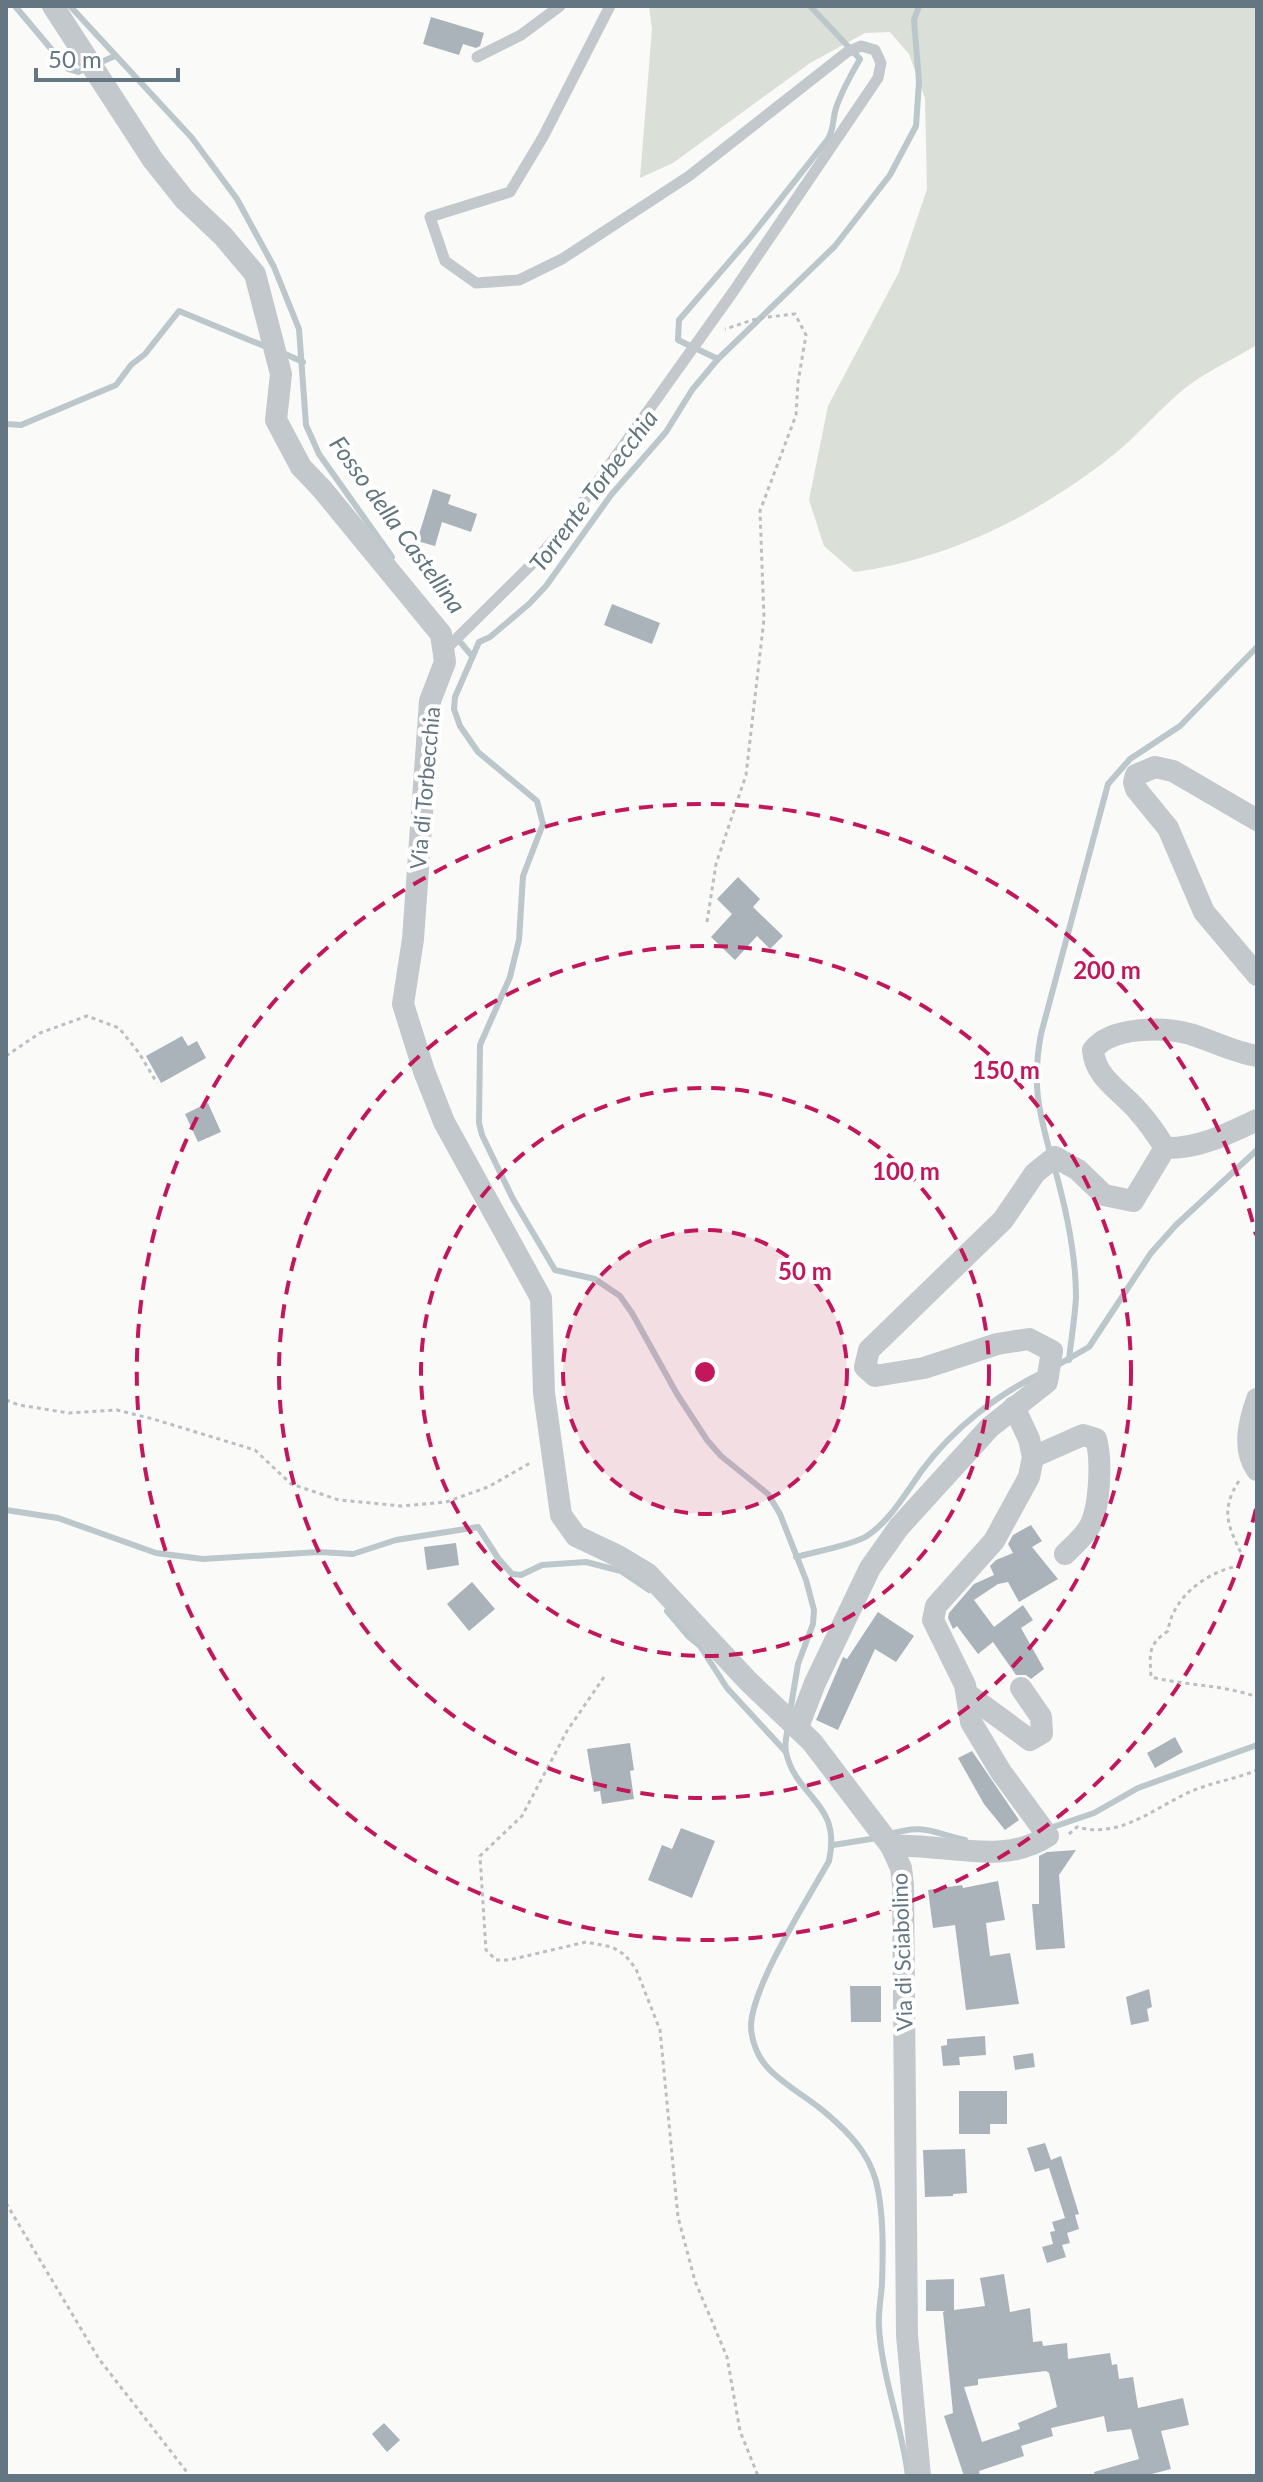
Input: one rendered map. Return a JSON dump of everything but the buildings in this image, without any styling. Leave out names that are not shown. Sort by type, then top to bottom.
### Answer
[{"type":"street","points":[[53,6],[153,160],[184,199],[223,236],[255,274],[281,374],[276,420],[301,467],[441,634],[444,651]]},
{"type":"street","name":"Via di Torbecchia","points":[[444,651],[445,662],[430,701],[413,939],[403,1004],[444,1122],[541,1298],[544,1393],[555,1477]]},
{"type":"street","points":[[1257,820],[1173,771],[1155,767],[1136,775],[1136,789],[1168,828],[1204,912],[1257,975]]},
{"type":"street","points":[[1165,1148],[1137,1110],[1096,1066],[1093,1050],[1098,1044],[1112,1035],[1127,1032],[1181,1032],[1257,1056]]},
{"type":"street","points":[[1165,1148],[1183,1148],[1213,1140],[1257,1120]]},
{"type":"street","points":[[798,1727],[815,1683],[870,1568],[909,1516],[990,1427],[1047,1382],[1052,1351],[1029,1339],[997,1344],[924,1368],[875,1376],[865,1367],[869,1350],[1003,1220],[1035,1173],[1055,1157],[1078,1170],[1104,1195],[1133,1201],[1165,1148]]},
{"type":"street","points":[[1256,1470],[1249,1457],[1249,1423],[1257,1399]]},
{"type":"street","points":[[891,1846],[1017,1850],[1035,1845],[1048,1836],[1011,1787],[978,1734],[968,1713],[967,1694],[934,1627],[933,1613],[994,1541],[1029,1477],[1033,1457],[1023,1422],[1014,1407]]},
{"type":"street","points":[[1033,1457],[1083,1435],[1096,1439],[1100,1453],[1092,1519],[1081,1539],[1065,1554]]},
{"type":"street","name":"Via di Sciabolino","points":[[555,1477],[561,1515],[576,1536],[648,1574],[748,1681],[798,1727],[821,1752],[891,1846],[901,1868],[907,2335],[920,2476]]},
{"type":"street","points":[[967,1694],[1030,1740],[1042,1733],[1041,1717],[1021,1688]]},
{"type":"lane","points":[[477,57],[521,35],[560,6]]},
{"type":"lane","points":[[444,651],[536,560],[568,523],[872,90],[881,63],[875,50],[861,46],[847,52],[689,176],[562,259],[519,280],[476,283],[445,261],[430,217],[510,192],[543,137],[610,6]]},
{"type":"path","points":[[702,336],[759,318],[795,314],[806,335],[796,415],[760,511],[764,619],[746,775],[716,864],[707,922]]},
{"type":"path","points":[[6,1056],[40,1033],[87,1016],[119,1028],[157,1083]]},
{"type":"path","points":[[6,1400],[69,1413],[117,1410],[153,1419],[255,1450],[291,1484],[339,1500],[402,1506],[446,1502],[488,1487],[553,1450]]},
{"type":"path","points":[[1256,1470],[1239,1481],[1230,1496],[1228,1525],[1242,1555],[1238,1566],[1223,1569],[1191,1589],[1174,1609],[1168,1631],[1154,1640],[1150,1664],[1151,1677],[1181,1684],[1231,1688],[1257,1697]]},
{"type":"path","points":[[604,1677],[567,1731],[522,1816],[480,1856],[486,1950],[496,1960],[509,1960],[586,1942],[612,1947],[625,1955],[636,1969],[660,2030],[678,2217],[695,2281],[727,2357],[740,2431],[758,2476]]},
{"type":"path","points":[[1048,1836],[1063,1840],[1077,1827],[1094,1831],[1129,1824],[1195,1790],[1257,1770]]},
{"type":"path","points":[[6,2203],[99,2359],[190,2476]]},
{"type":"shaded area","points":[[649,6],[1257,6],[1257,345],[1189,385],[1117,452],[1026,513],[960,544],[890,566],[854,572],[824,546],[809,500],[828,406],[899,272],[927,189],[925,98],[909,54],[890,32],[865,33],[810,63],[673,163],[640,178],[652,29]]},
{"type":"waterway","points":[[15,6],[68,69],[78,72],[115,56]]},
{"type":"waterway","name":"Fosso della Castellina","points":[[70,6],[192,138],[237,199],[274,267],[299,329],[306,425],[319,454],[392,557]]},
{"type":"waterway","points":[[718,359],[678,340],[679,320],[749,239],[828,139],[838,101],[860,59],[810,6]]},
{"type":"waterway","name":"Torrente Torbecchia","points":[[790,1712],[798,1664],[813,1624],[814,1610],[806,1580],[780,1514],[768,1494],[721,1456],[707,1440],[620,1296],[595,1279],[555,1270],[513,1199],[482,1135],[479,1123],[480,1045],[510,977],[519,940],[523,876],[543,824],[537,801],[478,752],[460,726],[454,709],[455,697],[479,642],[490,637],[546,586],[611,495],[666,432],[692,390],[718,359],[835,246],[890,175],[916,126],[919,82],[914,20],[919,6]]},
{"type":"waterway","points":[[6,424],[21,425],[116,385],[179,311],[269,348]]},
{"type":"waterway","points":[[283,353],[303,362]]},
{"type":"waterway","name":"Fosso della Castellina","points":[[456,637],[472,656]]},
{"type":"waterway","points":[[1051,1156],[1038,1095],[1038,1051],[1108,784],[1130,759],[1180,726],[1257,647]]},
{"type":"waterway","points":[[1056,1366],[1089,1347],[1151,1253],[1176,1225],[1257,1150]]},
{"type":"waterway","points":[[1054,1166],[1070,1231],[1076,1281],[1069,1360]]},
{"type":"waterway","points":[[796,1557],[867,1536],[891,1514],[935,1454],[962,1427],[992,1402],[1042,1373]]},
{"type":"waterway","points":[[6,1510],[58,1518],[156,1553],[203,1559],[319,1552],[353,1554],[396,1540],[478,1527],[512,1574],[521,1575],[542,1565],[586,1562],[621,1571],[649,1590]]},
{"type":"waterway","points":[[667,1611],[700,1646],[727,1688],[785,1751]]},
{"type":"waterway","name":"Torrente Torbecchia","points":[[788,1727],[785,1749],[791,1768],[824,1813],[829,1825],[829,1861],[761,1987],[754,2008],[752,2037],[765,2065],[820,2108],[857,2144],[876,2181],[882,2232],[881,2346],[908,2476]]},
{"type":"waterway","points":[[1050,1828],[1094,1813],[1138,1788],[1257,1745]]},
{"type":"waterway","points":[[887,1835],[919,1829],[965,1840]]},
{"type":"waterway","points":[[833,1845],[877,1838]]}]
